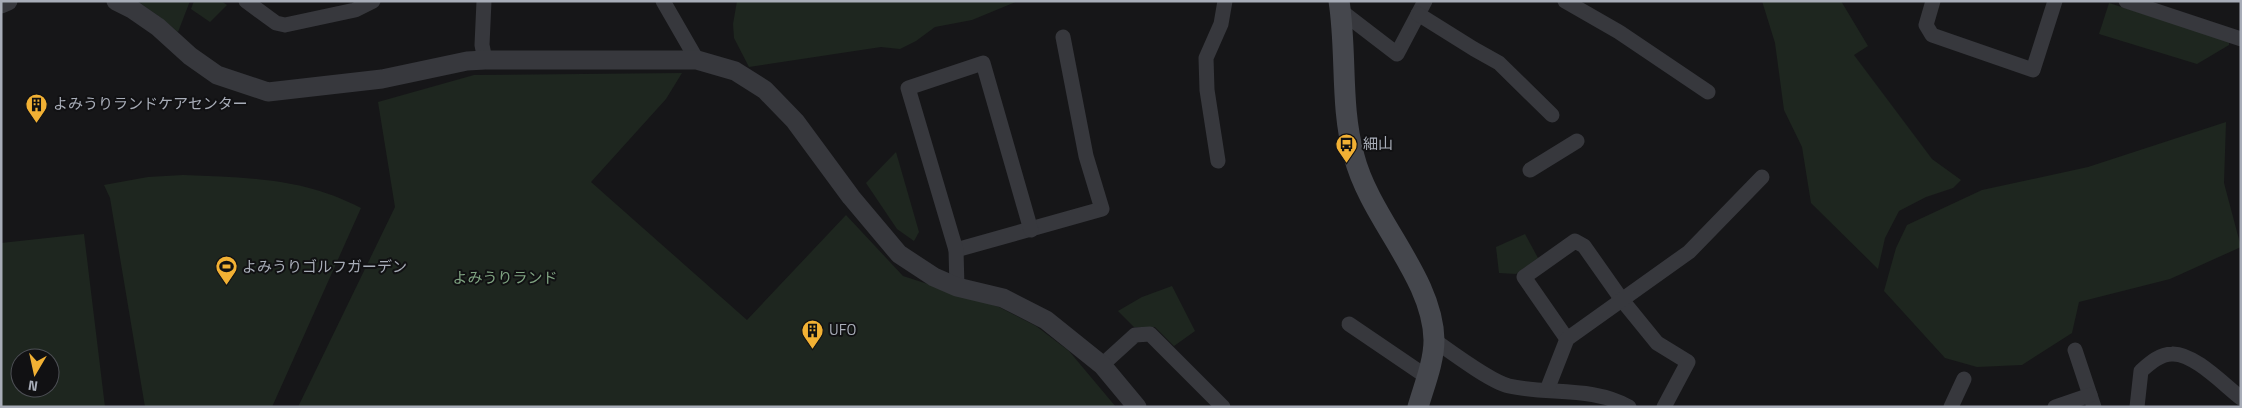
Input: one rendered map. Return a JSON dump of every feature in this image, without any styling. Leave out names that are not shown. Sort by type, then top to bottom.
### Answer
[{"type":"main road","points":[[1338,4],[1345,106],[1354,157],[1371,202],[1418,280],[1429,315],[1434,340],[1427,377],[1418,407]]},
{"type":"street","points":[[1,4],[8,1]]},
{"type":"street","points":[[116,1],[132,9],[158,27],[190,56],[217,76],[268,92],[382,79],[467,61],[485,60],[697,60],[735,71],[765,90],[794,121],[856,203],[899,254],[934,278],[957,287],[1003,298],[1046,320],[1102,365],[1138,407]]},
{"type":"street","points":[[246,1],[276,23],[286,25],[355,10],[373,1]]},
{"type":"street","points":[[484,1],[482,45],[485,60]]},
{"type":"street","points":[[663,1],[697,60]]},
{"type":"street","points":[[1218,161],[1207,90],[1206,58],[1221,24],[1225,1]]},
{"type":"street","points":[[1565,1],[1619,32],[1708,92]]},
{"type":"street","points":[[1934,1],[1926,25],[1932,34],[2034,70],[2055,1]]},
{"type":"street","points":[[2126,1],[2241,39]]},
{"type":"street","points":[[1338,4],[1397,54],[1421,8],[1499,62],[1552,115]]},
{"type":"street","points":[[956,250],[1102,209],[1086,156],[1063,36]]},
{"type":"street","points":[[957,287],[956,250],[908,88],[983,63],[1031,230]]},
{"type":"street","points":[[1530,170],[1576,141]]},
{"type":"street","points":[[1547,390],[1567,340],[1688,252],[1762,177]]},
{"type":"street","points":[[1567,340],[1524,277],[1575,241],[1584,246],[1622,300],[1657,343],[1688,362],[1664,407]]},
{"type":"street","points":[[1349,324],[1427,377]]},
{"type":"street","points":[[1102,365],[1135,335],[1150,334],[1223,407]]},
{"type":"street","points":[[1434,340],[1501,384],[1520,388],[1604,397],[1629,407]]},
{"type":"street","points":[[2055,407],[2092,401],[2075,350]]},
{"type":"street","points":[[2137,407],[2141,370],[2156,358],[2172,354],[2186,356],[2241,398]]},
{"type":"street","points":[[1951,407],[1964,379]]},
{"type":"green space","points":[[137,1],[190,1],[178,32]]},
{"type":"green space","points":[[194,1],[221,1],[227,5],[210,22],[191,9]]},
{"type":"green space","points":[[737,1],[1018,1],[972,20],[935,27],[916,41],[900,49],[881,47],[749,67],[734,38],[733,24]]},
{"type":"green space","points":[[1762,1],[1841,1],[1868,46],[1854,55],[1932,159],[1961,180],[1953,188],[1926,197],[1899,211],[1885,238],[1878,269],[1811,203],[1802,147],[1784,110],[1775,43]]},
{"type":"green space","points":[[2109,3],[2229,41],[2229,45],[2197,64],[2099,34]]},
{"type":"green space","name":"よみうりランド","points":[[682,73],[666,99],[591,182],[747,320],[846,215],[903,276],[999,307],[1036,326],[1069,351],[1116,407],[298,407],[395,207],[378,102],[474,75]]},
{"type":"green space","points":[[2226,122],[2224,183],[2241,247],[2170,279],[2079,302],[2072,333],[2022,365],[1977,367],[1945,358],[1884,291],[1896,248],[1907,225],[1982,190],[2088,167]]},
{"type":"green space","points":[[896,152],[919,232],[914,241],[897,229],[866,183]]},
{"type":"green space","name":"よみうりゴルフガーデン","points":[[183,175],[274,181],[317,190],[361,208],[272,407],[145,407],[110,198],[104,185],[148,177]]},
{"type":"green space","points":[[84,234],[105,407],[1,407],[1,243]]},
{"type":"green space","points":[[1525,234],[1538,258],[1516,274],[1499,273],[1496,247]]},
{"type":"green space","points":[[1172,286],[1195,331],[1174,346],[1155,327],[1134,327],[1118,311],[1142,297]]},
{"type":"place","name":"よみうりランドケアセンター","points":[[37,123]]},
{"type":"place","name":"細山","points":[[1347,163]]},
{"type":"place","name":"よみうりゴルフガーデン","points":[[226,286]]},
{"type":"place","name":"UFO","points":[[813,349]]}]
